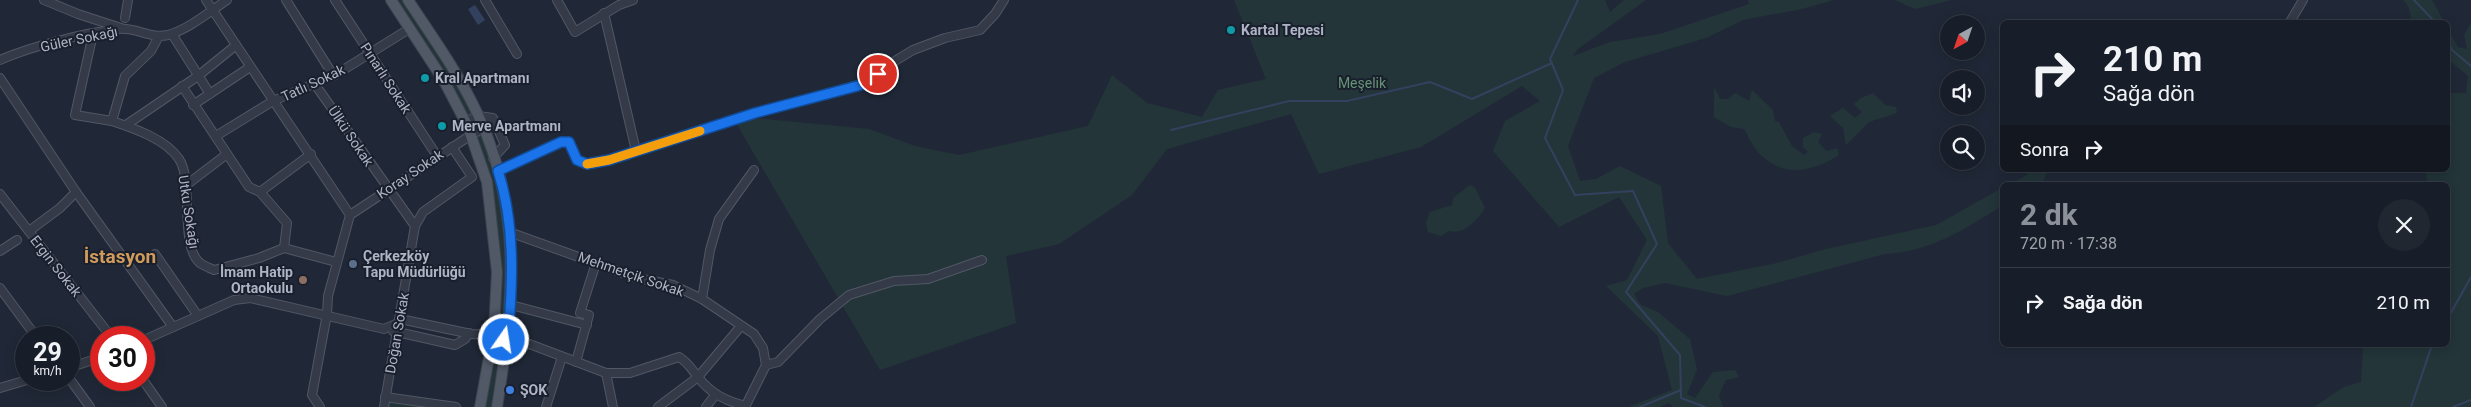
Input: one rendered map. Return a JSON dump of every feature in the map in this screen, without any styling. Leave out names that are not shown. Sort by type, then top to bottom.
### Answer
[{"type":"main road","points":[[391,0],[444,81],[469,131],[487,182],[497,272],[493,333],[480,407]]},
{"type":"main road","points":[[408,0],[451,64],[480,119],[502,185],[512,269],[508,336],[497,407]]},
{"type":"street","points":[[44,0],[78,14],[125,29]]},
{"type":"street","points":[[125,18],[128,0]]},
{"type":"street","points":[[206,0],[235,46],[311,154],[350,214],[328,296],[327,314],[312,395],[320,407]]},
{"type":"street","points":[[212,10],[227,0]]},
{"type":"street","points":[[286,0],[333,76]]},
{"type":"street","name":"Pınarlı Sokak","points":[[335,0],[437,156]]},
{"type":"street","points":[[484,0],[517,54]]},
{"type":"street","points":[[557,0],[575,32],[604,14],[633,0]]},
{"type":"street","points":[[498,171],[561,142],[569,142],[577,160],[587,164],[636,151],[755,113],[865,84],[890,64],[913,50],[945,38],[980,30],[995,14],[1004,0]]},
{"type":"street","points":[[2291,20],[2303,0]]},
{"type":"street","name":"Güler Sokağı","points":[[0,60],[35,48],[93,34],[125,29],[158,36],[172,34],[212,10]]},
{"type":"street","points":[[604,14],[636,151]]},
{"type":"street","name":"Tatlı Sokak","points":[[216,136],[273,101],[333,76],[409,28]]},
{"type":"street","name":"Utku Sokağı","points":[[93,34],[75,115],[112,121],[126,126],[166,146],[179,159],[184,175],[191,244],[199,262],[214,270],[259,258],[284,248]]},
{"type":"street","points":[[172,34],[210,94]]},
{"type":"street","points":[[112,121],[125,76],[151,51],[158,36]]},
{"type":"street","points":[[126,126],[198,76],[235,46]]},
{"type":"street","points":[[193,105],[250,67]]},
{"type":"street","points":[[0,78],[76,192],[173,327]]},
{"type":"street","name":"Ülkü Sokak","points":[[314,83],[387,189]]},
{"type":"street","points":[[182,86],[249,187],[260,192],[287,223],[284,248],[336,262]]},
{"type":"street","points":[[480,119],[493,118],[505,145],[493,158]]},
{"type":"street","name":"Koray Sokak","points":[[350,214],[452,147],[469,131],[480,129],[480,119]]},
{"type":"street","points":[[387,189],[415,226],[423,212],[472,178],[452,147]]},
{"type":"street","points":[[185,186],[227,154]]},
{"type":"street","points":[[260,192],[311,154]]},
{"type":"street","points":[[702,299],[710,250],[719,219],[754,170]]},
{"type":"street","points":[[29,231],[60,208],[76,192]]},
{"type":"street","name":"Ergin Sokak","points":[[0,194],[103,326]]},
{"type":"street","name":"Doğan Sokak","points":[[384,407],[415,226]]},
{"type":"street","name":"Mehmetçik Sokak","points":[[509,232],[637,278],[673,285],[702,299],[754,334],[763,348],[766,365]]},
{"type":"street","points":[[0,251],[16,240]]},
{"type":"street","points":[[154,254],[198,316]]},
{"type":"street","points":[[384,329],[405,320],[468,333],[493,333],[500,342],[508,336],[606,373],[630,373],[679,357],[690,363],[698,377],[715,395],[745,407],[766,365],[778,362],[820,319],[848,295],[894,281],[928,279],[982,260]]},
{"type":"street","points":[[576,362],[589,315],[580,313],[596,263]]},
{"type":"street","points":[[0,288],[28,326]]},
{"type":"street","points":[[155,335],[234,300],[250,298],[455,344],[465,339],[468,333]]},
{"type":"street","points":[[511,305],[586,324]]},
{"type":"street","points":[[658,407],[698,377],[741,326]]},
{"type":"street","points":[[546,407],[562,357]]},
{"type":"street","points":[[606,373],[612,407]]},
{"type":"street","points":[[0,388],[15,384]]},
{"type":"street","points":[[78,391],[90,407]]},
{"type":"street","points":[[151,391],[162,407]]},
{"type":"street","points":[[706,407],[715,395]]},
{"type":"street","points":[[385,397],[430,405],[456,407]]},
{"type":"green space","points":[[395,0],[404,0],[457,83],[473,114],[467,117]]},
{"type":"green space","name":"Meşelik","points":[[1234,0],[1605,0],[1610,12],[1624,0],[1646,0],[1578,49],[1573,56],[1610,42],[1660,34],[1749,4],[1748,0],[1834,0],[1802,9],[1743,20],[1706,38],[1625,62],[1594,78],[1568,146],[1580,181],[1596,179],[1620,166],[1661,186],[1668,243],[1697,279],[1777,263],[1822,250],[1936,225],[2000,189],[2000,207],[1960,231],[1918,249],[1885,254],[1727,296],[1665,283],[1643,288],[1634,294],[1641,305],[1658,312],[1690,339],[1697,369],[1687,394],[1695,398],[1713,372],[1735,370],[1739,377],[1726,380],[1719,395],[1723,407],[1673,407],[1669,403],[1660,407],[1628,407],[1672,390],[1658,336],[1606,286],[1627,280],[1647,240],[1619,197],[1559,227],[1493,151],[1505,121],[1540,101],[1522,86],[1421,147],[1319,174],[1291,114],[1167,149],[1132,195],[1059,244],[1006,256],[1016,323],[880,370],[732,116],[869,129],[915,146],[959,155],[1088,126],[1112,75],[1147,103],[1202,117],[1218,90],[1266,79]]},
{"type":"green space","points":[[1895,0],[1951,0],[1915,9]]},
{"type":"green space","points":[[2403,0],[2432,0],[2443,20],[2410,20],[2410,10]]},
{"type":"green space","points":[[2471,22],[2471,407],[2314,407],[2344,387],[2361,382],[2363,347],[2450,347],[2450,182],[2427,182],[2426,172],[2450,172],[2450,93],[2466,93],[2468,76],[2450,61],[2450,33],[2458,47],[2467,49],[2464,35]]},
{"type":"green space","points":[[1714,87],[1720,99],[1728,99],[1735,93],[1749,101],[1752,90],[1773,110],[1775,121],[1779,122],[1792,146],[1804,155],[1808,152],[1803,147],[1803,138],[1814,132],[1822,134],[1818,142],[1827,151],[1837,148],[1839,155],[1820,165],[1800,170],[1790,170],[1771,163],[1757,150],[1744,129],[1731,127],[1714,117]]},
{"type":"green space","points":[[1873,93],[1885,105],[1896,107],[1897,113],[1869,122],[1846,145],[1843,128],[1830,116],[1843,108],[1855,118],[1862,112],[1854,104],[1861,98]]},
{"type":"green space","points":[[483,133],[497,180],[504,228],[504,324],[497,323],[499,291],[476,136]]},
{"type":"green space","points":[[2028,172],[2047,172],[2043,182],[2014,182],[2027,175]]},
{"type":"green space","points":[[1470,185],[1475,188],[1485,208],[1470,226],[1460,231],[1449,231],[1441,236],[1428,232],[1426,223],[1430,212],[1452,205],[1454,197]]},
{"type":"green space","points":[[495,342],[503,343],[492,407],[485,407]]},
{"type":"green space","points":[[387,400],[425,406],[425,407],[387,407]]},
{"type":"water","points":[[475,5],[485,20],[478,25],[468,9]]},
{"type":"waterway","points":[[1578,0],[1550,59],[1563,90],[1545,138],[1575,195],[1633,191],[1657,244],[1626,292],[1680,355],[1681,398],[1705,407]]},
{"type":"waterway","points":[[2414,0],[2433,20]]},
{"type":"waterway","points":[[2450,46],[2452,50],[2471,66]]},
{"type":"waterway","points":[[1171,130],[1289,101],[1347,101],[1430,82],[1472,99],[1552,63]]},
{"type":"waterway","points":[[2450,314],[2471,277]]},
{"type":"waterway","points":[[2411,407],[2431,347]]},
{"type":"waterway","points":[[1640,407],[1681,390]]},
{"type":"waterway","points":[[2453,407],[2471,400]]},
{"type":"slow traffic","points":[[587,164],[609,160],[700,131]]},
{"type":"place","name":"Kartal Tepesi","points":[[1231,30]]},
{"type":"place","name":"Kral Apartmanı","points":[[425,78]]},
{"type":"place","name":"Merve Apartmanı","points":[[442,126]]},
{"type":"place","name":"Çerkezköy Tapu Müdürlüğü","points":[[353,264]]},
{"type":"place","name":"İmam Hatip Ortaokulu","points":[[303,280]]},
{"type":"place","name":"ŞOK","points":[[510,390]]},
{"type":"district","name":"İstasyon","points":[[120,256]]},
{"type":"route","points":[[504,340],[508,336],[512,269],[509,232],[498,171],[561,142],[569,142],[577,160],[587,164],[609,160],[755,113],[865,84],[878,74]]}]
